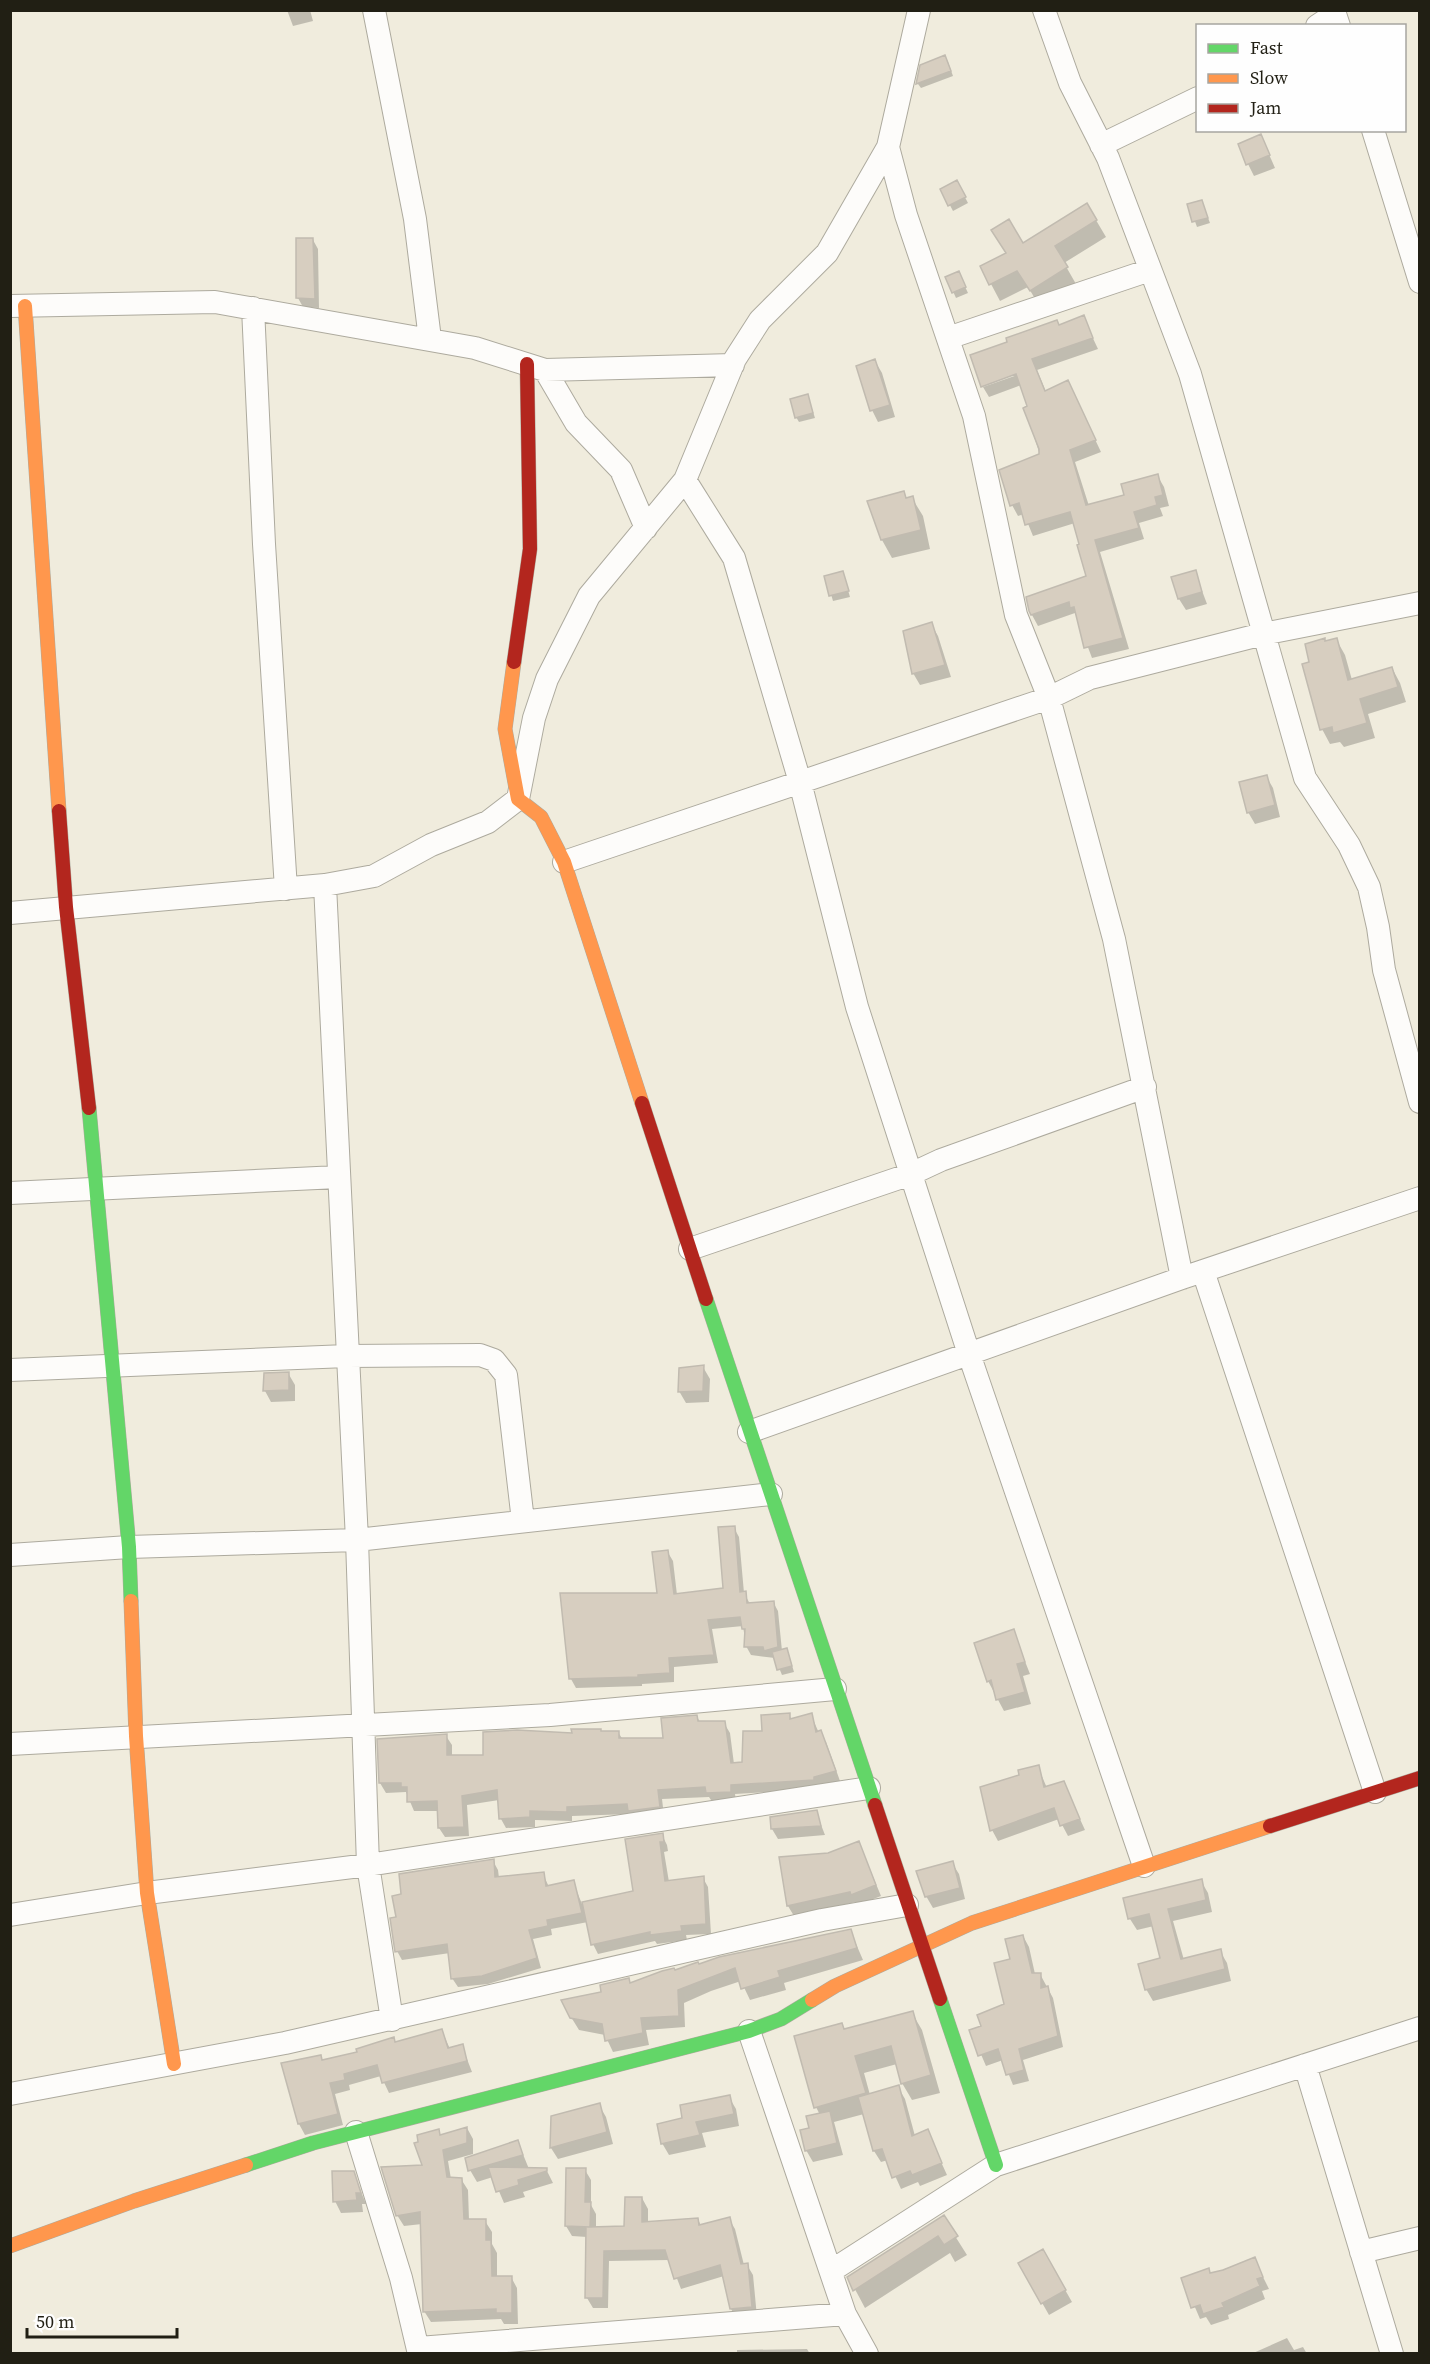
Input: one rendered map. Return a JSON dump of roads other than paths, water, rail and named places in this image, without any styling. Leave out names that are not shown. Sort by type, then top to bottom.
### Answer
[{"type":"street","points":[[374,10],[415,219],[430,339]]},
{"type":"street","points":[[10,914],[66,907],[325,885],[374,876],[431,845],[488,822],[518,799],[534,718],[547,679],[589,596],[685,480],[733,365],[760,320],[827,253],[888,147],[919,10]]},
{"type":"street","points":[[1044,10],[1070,83],[1101,145],[1190,374],[1305,778],[1349,845],[1369,887],[1384,970],[1419,1102]]},
{"type":"street","points":[[1101,145],[1196,98]]},
{"type":"street","points":[[1374,132],[1419,282]]},
{"type":"street","points":[[888,147],[906,215],[974,416],[1016,615],[1049,698],[1114,939],[1145,1087],[1155,1155],[1182,1278]]},
{"type":"street","points":[[948,338],[1150,270]]},
{"type":"street","points":[[174,2064],[147,1893],[136,1736],[129,1547],[98,1189],[66,907],[18,306],[215,302],[475,348],[536,367],[733,365]]},
{"type":"street","points":[[253,308],[264,544],[286,889]]},
{"type":"street","points":[[536,367],[576,423],[621,470],[646,528]]},
{"type":"street","points":[[536,367],[530,549],[505,729],[518,799],[541,817],[564,862],[749,1432],[996,2165]]},
{"type":"street","points":[[685,480],[734,558],[800,782],[856,1007],[969,1354],[1144,1866]]},
{"type":"street","points":[[564,862],[1049,698],[1090,678],[1263,634],[1419,603]]},
{"type":"street","points":[[325,885],[357,1540],[368,1865],[392,2020]]},
{"type":"street","points":[[690,1249],[910,1174],[941,1160],[1145,1087]]},
{"type":"street","points":[[10,1193],[338,1177]]},
{"type":"street","points":[[749,1432],[1182,1278],[1419,1198]]},
{"type":"street","points":[[1203,1271],[1375,1792]]},
{"type":"street","points":[[10,1371],[347,1356],[480,1355],[494,1360],[506,1375],[523,1521]]},
{"type":"street","points":[[10,1556],[129,1547],[357,1540],[771,1494]]},
{"type":"street","points":[[10,1744],[550,1715],[835,1689]]},
{"type":"street","points":[[10,2246],[134,2200],[313,2143],[749,2031],[781,2019],[835,1986],[972,1923],[1419,1778]]},
{"type":"street","points":[[10,1916],[147,1893],[368,1865],[869,1788]]},
{"type":"street","points":[[10,2094],[392,2020],[822,1920],[907,1905]]},
{"type":"street","points":[[831,2271],[996,2165],[1419,2028]]},
{"type":"street","points":[[749,2031],[845,2314],[867,2354]]},
{"type":"street","points":[[1305,2065],[1392,2354]]},
{"type":"street","points":[[356,2132],[419,2351],[845,2314]]},
{"type":"street","points":[[1361,2252],[1419,2238]]}]
